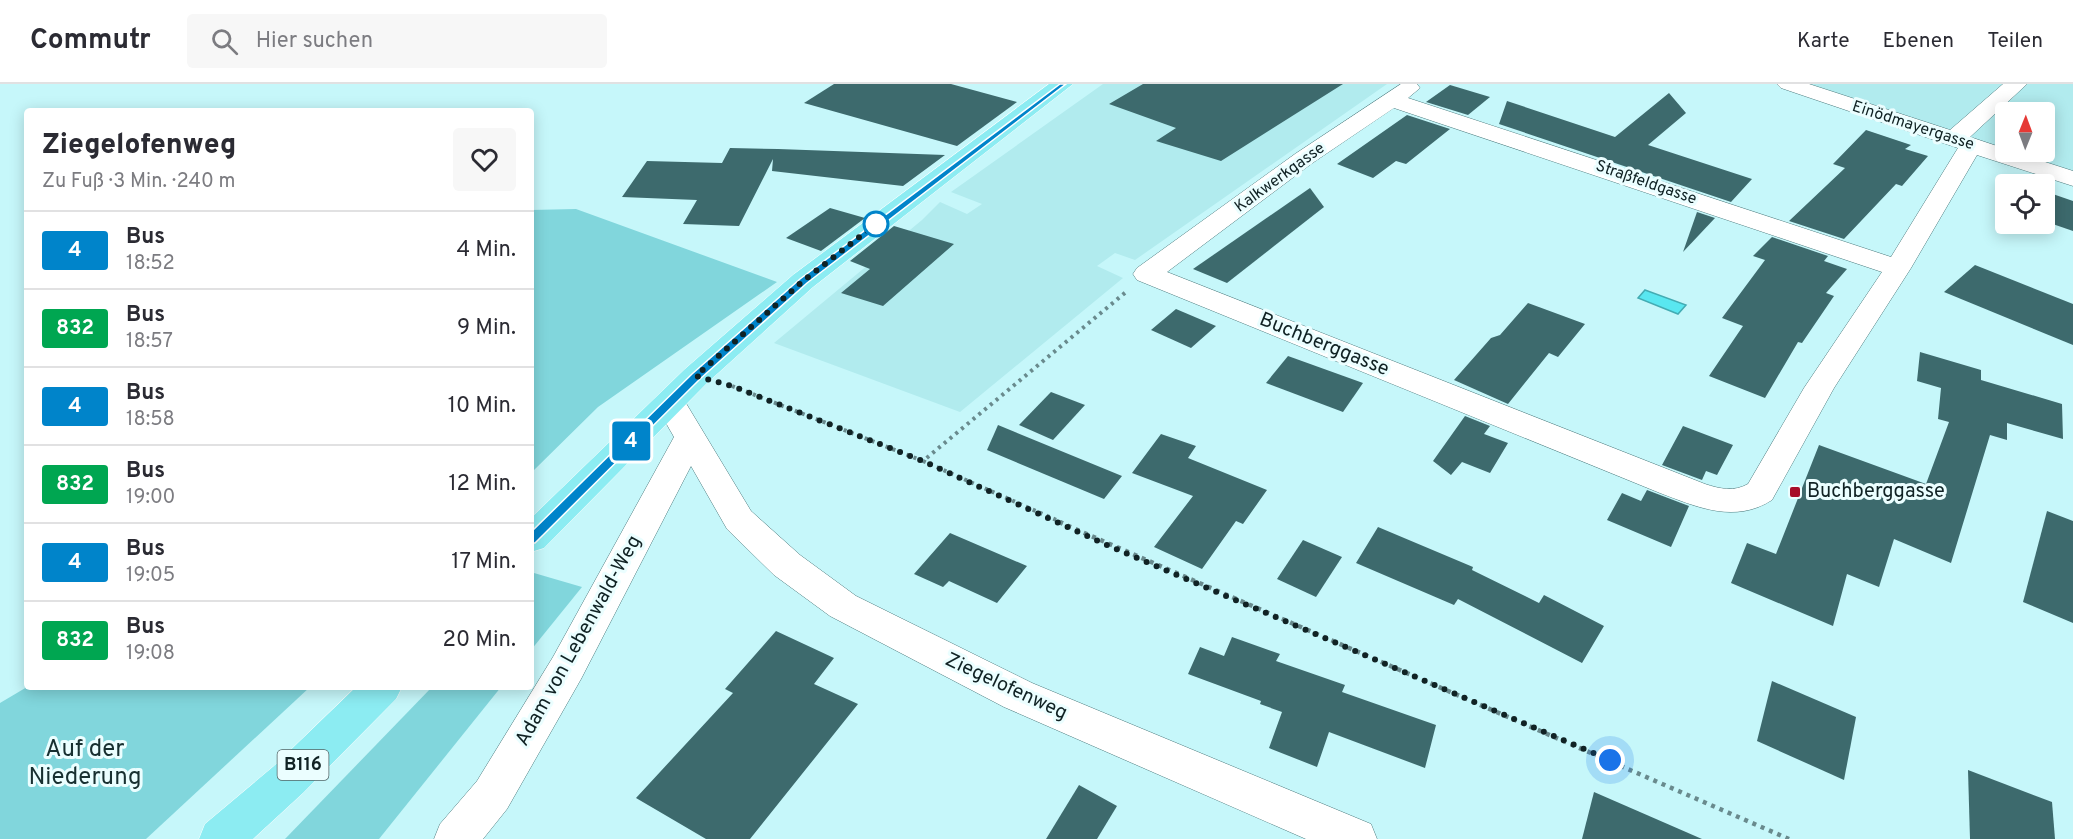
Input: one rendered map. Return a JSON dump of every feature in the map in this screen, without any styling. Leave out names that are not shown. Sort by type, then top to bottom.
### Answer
[{"type":"main road","points":[[534,536],[683,389],[803,281],[1062,84]]},
{"type":"main road","name":"B116","points":[[220,839],[289,779],[379,690]]},
{"type":"street","name":"Kalkwerkgasse","points":[[1147,274],[1303,159],[1415,84]]},
{"type":"street","name":"Einödmayergasse","points":[[1788,84],[2073,179]]},
{"type":"street","name":"Buchberggasse","points":[[1147,274],[1672,485],[1702,495],[1739,501],[1747,500],[1760,492],[1820,388],[1898,268],[1962,142],[2016,84]]},
{"type":"street","name":"Straßfeldgasse","points":[[1392,100],[1898,268]]},
{"type":"street","name":"Ziegelofenweg","points":[[683,389],[691,435],[740,520],[787,565],[843,606],[1018,695],[1355,839]]},
{"type":"street","name":"Adam von Lebenwald-Weg","points":[[456,839],[492,795],[567,668],[691,435]]},
{"type":"path","points":[[923,461],[1147,274]]},
{"type":"path","points":[[683,389],[732,386],[923,461],[1107,545],[1650,777],[1789,839]]},
{"type":"shaded area","points":[[1103,84],[1387,84],[1135,260],[1115,253],[1097,266],[1123,278],[960,412],[774,343],[922,220],[940,202],[967,214],[982,204],[951,192]]},
{"type":"shaded area","points":[[1810,84],[2073,84],[2073,171],[2045,162],[2055,162],[2055,102],[1995,102],[1995,146]]},
{"type":"shaded area","points":[[1645,290],[1686,305],[1678,314],[1638,298]]},
{"type":"green space","points":[[576,209],[777,282],[598,407],[534,470],[534,210]]},
{"type":"green space","points":[[534,573],[582,587],[534,646]]},
{"type":"green space","name":"Auf der Niederung","points":[[24,689],[307,690],[146,839],[0,839],[0,703]]},
{"type":"green space","points":[[429,690],[499,690],[379,839],[285,839]]},
{"type":"building","points":[[834,84],[951,84],[1017,102],[957,146],[804,103]]},
{"type":"building","points":[[1143,84],[1343,84],[1221,161],[1156,141],[1176,128],[1109,104]]},
{"type":"building","points":[[1450,85],[1490,97],[1468,115],[1426,102]]},
{"type":"building","points":[[1669,93],[1686,113],[1648,145],[1752,179],[1731,202],[1499,124],[1507,101],[1615,137]]},
{"type":"building","points":[[1407,115],[1450,129],[1406,164],[1396,161],[1373,178],[1337,164]]},
{"type":"building","points":[[1866,130],[1911,145],[1905,149],[1928,156],[1902,186],[1896,184],[1844,239],[1789,221],[1845,168],[1833,164]]},
{"type":"building","points":[[730,148],[945,155],[903,186],[772,171],[773,159],[739,226],[683,224],[697,200],[622,197],[647,161],[722,163]]},
{"type":"building","points":[[1310,188],[1324,207],[1227,283],[1193,269]]},
{"type":"building","points":[[2055,195],[2073,201],[2073,231],[2055,225]]},
{"type":"building","points":[[830,208],[865,218],[821,251],[786,238]]},
{"type":"building","points":[[1697,212],[1715,218],[1683,252]]},
{"type":"building","points":[[894,226],[954,244],[883,306],[841,293],[870,269],[850,261]]},
{"type":"building","points":[[1772,237],[1828,256],[1824,261],[1847,269],[1826,293],[1834,296],[1802,343],[1798,342],[1765,398],[1709,376],[1743,326],[1722,318],[1765,260],[1753,256]]},
{"type":"building","points":[[1975,265],[2073,304],[2073,345],[1944,292]]},
{"type":"building","points":[[1528,303],[1585,324],[1558,357],[1549,353],[1508,404],[1454,380],[1491,338],[1500,335]]},
{"type":"building","points":[[1176,309],[1216,326],[1191,348],[1151,330]]},
{"type":"building","points":[[1920,352],[1981,370],[1981,380],[2062,404],[2063,439],[2007,423],[2007,440],[1990,435],[1951,563],[1894,539],[1879,587],[1847,574],[1833,626],[1731,583],[1747,543],[1776,554],[1819,445],[1926,484],[1949,422],[1938,419],[1941,388],[1917,381]]},
{"type":"building","points":[[1288,356],[1363,383],[1343,412],[1266,383]]},
{"type":"building","points":[[1051,392],[1085,405],[1053,440],[1019,425]]},
{"type":"building","points":[[1465,416],[1490,426],[1484,434],[1508,443],[1490,473],[1462,462],[1451,475],[1433,461]]},
{"type":"building","points":[[998,425],[1122,476],[1104,499],[987,450]]},
{"type":"building","points":[[1683,426],[1733,445],[1717,475],[1706,471],[1702,480],[1662,465]]},
{"type":"building","points":[[1161,434],[1196,446],[1188,458],[1267,490],[1243,524],[1236,521],[1202,569],[1154,547],[1193,496],[1132,473]]},
{"type":"building","points":[[1647,490],[1689,506],[1671,547],[1607,520],[1622,493],[1641,501]]},
{"type":"building","points":[[2047,511],[2073,521],[2073,623],[2023,602]]},
{"type":"building","points":[[1378,527],[1473,567],[1472,570],[1539,603],[1544,595],[1604,626],[1582,663],[1458,599],[1454,605],[1356,563]]},
{"type":"building","points":[[950,533],[1027,566],[997,603],[949,581],[943,587],[914,574]]},
{"type":"building","points":[[1303,540],[1342,557],[1316,597],[1277,579]]},
{"type":"building","points":[[776,631],[834,658],[814,684],[858,704],[750,839],[706,839],[636,798],[733,693],[725,689]]},
{"type":"building","points":[[1232,637],[1280,654],[1276,661],[1345,685],[1342,692],[1436,725],[1425,768],[1329,732],[1317,767],[1269,748],[1282,712],[1260,704],[1261,701],[1188,674],[1200,647],[1224,656]]},
{"type":"building","points":[[1772,681],[1856,717],[1844,780],[1757,741]]},
{"type":"building","points":[[1968,770],[2052,802],[2055,839],[1970,839]]},
{"type":"building","points":[[1079,785],[1117,806],[1097,839],[1046,839]]},
{"type":"building","points":[[1594,792],[1702,839],[1582,839]]},
{"type":"bus line","name":"4","points":[[534,536],[696,376],[803,281],[1062,84]]},
{"type":"place","name":"Buchberggasse","points":[[1795,492]]},
{"type":"route","points":[[876,224],[803,281],[696,376],[732,386],[923,461],[1107,545],[1610,760]]}]
